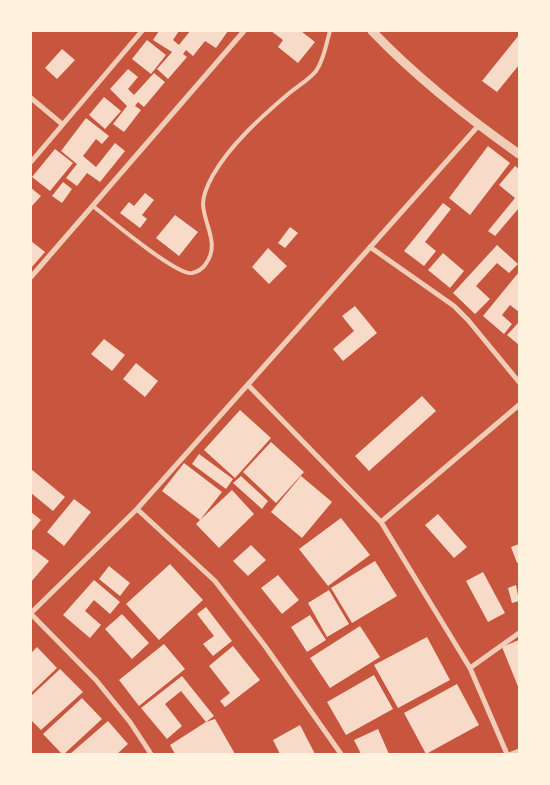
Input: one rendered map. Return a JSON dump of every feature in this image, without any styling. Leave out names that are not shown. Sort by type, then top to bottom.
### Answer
[{"type":"street","points":[[31,162],[142,31]]},
{"type":"street","points":[[31,277],[244,31]]},
{"type":"street","points":[[372,31],[404,64],[442,97],[519,154]]},
{"type":"street","points":[[31,98],[62,124]]},
{"type":"street","points":[[151,754],[130,722],[96,680],[31,613],[136,510],[478,125]]},
{"type":"street","points":[[370,247],[454,306],[474,326],[519,382]]},
{"type":"street","points":[[248,385],[381,522],[470,668],[509,754],[519,751]]},
{"type":"street","points":[[381,522],[519,405]]},
{"type":"street","points":[[136,510],[215,581],[265,646],[341,754]]},
{"type":"street","points":[[470,668],[519,633]]},
{"type":"lane","points":[[93,206],[132,238],[182,272],[194,273],[202,268],[212,252],[211,239],[203,206],[205,192],[212,176],[226,155],[260,120],[316,71],[325,50],[330,31]]},
{"type":"building","points":[[159,31],[179,31],[173,40],[179,45],[190,31],[228,31],[216,48],[205,41],[193,56],[186,50],[183,54],[187,57],[168,79],[157,69],[172,52],[153,40]]},
{"type":"building","points":[[271,31],[301,31],[315,42],[298,63],[278,47],[283,40]]},
{"type":"building","points":[[519,35],[519,65],[497,92],[482,81]]},
{"type":"building","points":[[147,40],[166,55],[151,74],[132,59]]},
{"type":"building","points":[[62,49],[75,60],[57,79],[45,68]]},
{"type":"building","points":[[128,69],[138,77],[128,89],[134,95],[154,73],[165,82],[144,107],[138,102],[135,106],[141,110],[124,132],[113,124],[127,106],[110,89]]},
{"type":"building","points":[[104,97],[121,111],[105,129],[89,115]]},
{"type":"building","points":[[86,118],[109,136],[102,144],[96,139],[83,156],[96,167],[115,143],[125,151],[100,182],[87,173],[77,186],[66,178],[77,164],[61,151]]},
{"type":"building","points":[[488,146],[510,163],[470,215],[449,198]]},
{"type":"building","points":[[55,149],[73,163],[50,191],[32,177]]},
{"type":"building","points":[[515,166],[519,169],[519,208],[495,236],[488,231],[515,198],[499,185]]},
{"type":"building","points":[[63,182],[72,189],[62,203],[52,196]]},
{"type":"building","points":[[31,188],[41,196],[31,207]]},
{"type":"building","points":[[145,193],[154,200],[142,215],[147,219],[140,228],[120,213],[129,202],[134,206]]},
{"type":"building","points":[[443,203],[451,209],[425,242],[436,251],[424,266],[404,251]]},
{"type":"building","points":[[175,215],[198,232],[179,256],[156,238]]},
{"type":"building","points":[[290,227],[298,233],[285,248],[278,243]]},
{"type":"building","points":[[31,241],[45,252],[31,268]]},
{"type":"building","points":[[497,245],[518,264],[509,273],[497,263],[476,286],[490,299],[475,314],[453,293]]},
{"type":"building","points":[[268,248],[287,266],[269,284],[252,267]]},
{"type":"building","points":[[443,253],[464,271],[450,288],[428,270]]},
{"type":"building","points":[[519,272],[519,312],[510,305],[502,315],[512,324],[504,334],[483,316]]},
{"type":"building","points":[[355,306],[377,333],[343,361],[333,349],[354,331],[342,316]]},
{"type":"building","points":[[519,322],[519,345],[507,335]]},
{"type":"building","points":[[104,339],[125,355],[112,371],[91,354]]},
{"type":"building","points":[[136,363],[158,381],[145,397],[123,379]]},
{"type":"building","points":[[422,396],[436,411],[369,471],[355,456]]},
{"type":"building","points":[[240,410],[271,438],[235,478],[204,450]]},
{"type":"building","points":[[271,442],[304,472],[276,503],[243,472]]},
{"type":"building","points":[[199,454],[233,479],[226,489],[192,464]]},
{"type":"building","points":[[184,463],[222,492],[200,520],[162,491]]},
{"type":"building","points":[[31,469],[65,497],[53,511],[31,493]]},
{"type":"building","points":[[241,476],[268,501],[262,509],[233,483]]},
{"type":"building","points":[[301,476],[332,502],[302,538],[271,512]]},
{"type":"building","points":[[232,490],[254,514],[219,548],[196,524]]},
{"type":"building","points":[[74,499],[91,512],[64,546],[47,532]]},
{"type":"building","points":[[31,512],[41,520],[31,532]]},
{"type":"building","points":[[438,514],[467,547],[454,558],[425,525]]},
{"type":"building","points":[[341,518],[370,555],[328,586],[299,549]]},
{"type":"building","points":[[519,544],[519,562],[517,563],[511,547]]},
{"type":"building","points":[[251,545],[266,560],[248,576],[233,561]]},
{"type":"building","points":[[33,549],[49,561],[31,582],[31,551]]},
{"type":"building","points":[[375,561],[397,596],[352,623],[331,588]]},
{"type":"building","points":[[170,564],[203,600],[159,640],[126,604]]},
{"type":"building","points":[[109,566],[130,583],[120,596],[99,579]]},
{"type":"building","points":[[483,572],[505,613],[488,622],[466,581]]},
{"type":"building","points":[[278,575],[299,600],[282,614],[261,588]]},
{"type":"building","points":[[94,580],[120,602],[110,614],[94,600],[85,611],[101,625],[90,638],[63,615]]},
{"type":"building","points":[[516,585],[519,601],[512,603],[508,588]]},
{"type":"building","points":[[329,590],[349,624],[327,637],[308,603]]},
{"type":"building","points":[[206,607],[232,641],[213,656],[203,644],[214,636],[197,614]]},
{"type":"building","points":[[122,614],[149,643],[132,659],[105,629]]},
{"type":"building","points":[[310,615],[326,640],[307,652],[291,627]]},
{"type":"building","points":[[360,626],[380,657],[330,688],[310,658]]},
{"type":"building","points":[[427,637],[450,680],[398,708],[374,665]]},
{"type":"building","points":[[519,640],[519,689],[502,647]]},
{"type":"building","points":[[164,644],[185,669],[139,706],[119,680]]},
{"type":"building","points":[[233,646],[260,680],[225,707],[220,701],[230,693],[209,666]]},
{"type":"building","points":[[37,647],[57,668],[31,693],[31,653]]},
{"type":"building","points":[[60,669],[83,692],[41,730],[31,720],[31,696]]},
{"type":"building","points":[[374,675],[393,709],[346,735],[327,702]]},
{"type":"building","points":[[182,676],[214,716],[206,722],[181,691],[165,704],[182,726],[167,739],[141,708]]},
{"type":"building","points":[[457,684],[479,725],[426,754],[404,713]]},
{"type":"building","points":[[82,698],[102,719],[62,754],[43,734]]},
{"type":"building","points":[[215,719],[235,754],[175,754],[170,745],[206,722]]},
{"type":"building","points":[[108,721],[128,744],[117,754],[70,754]]},
{"type":"building","points":[[300,725],[315,754],[280,754],[273,740]]},
{"type":"building","points":[[378,729],[389,754],[361,754],[354,740]]}]
